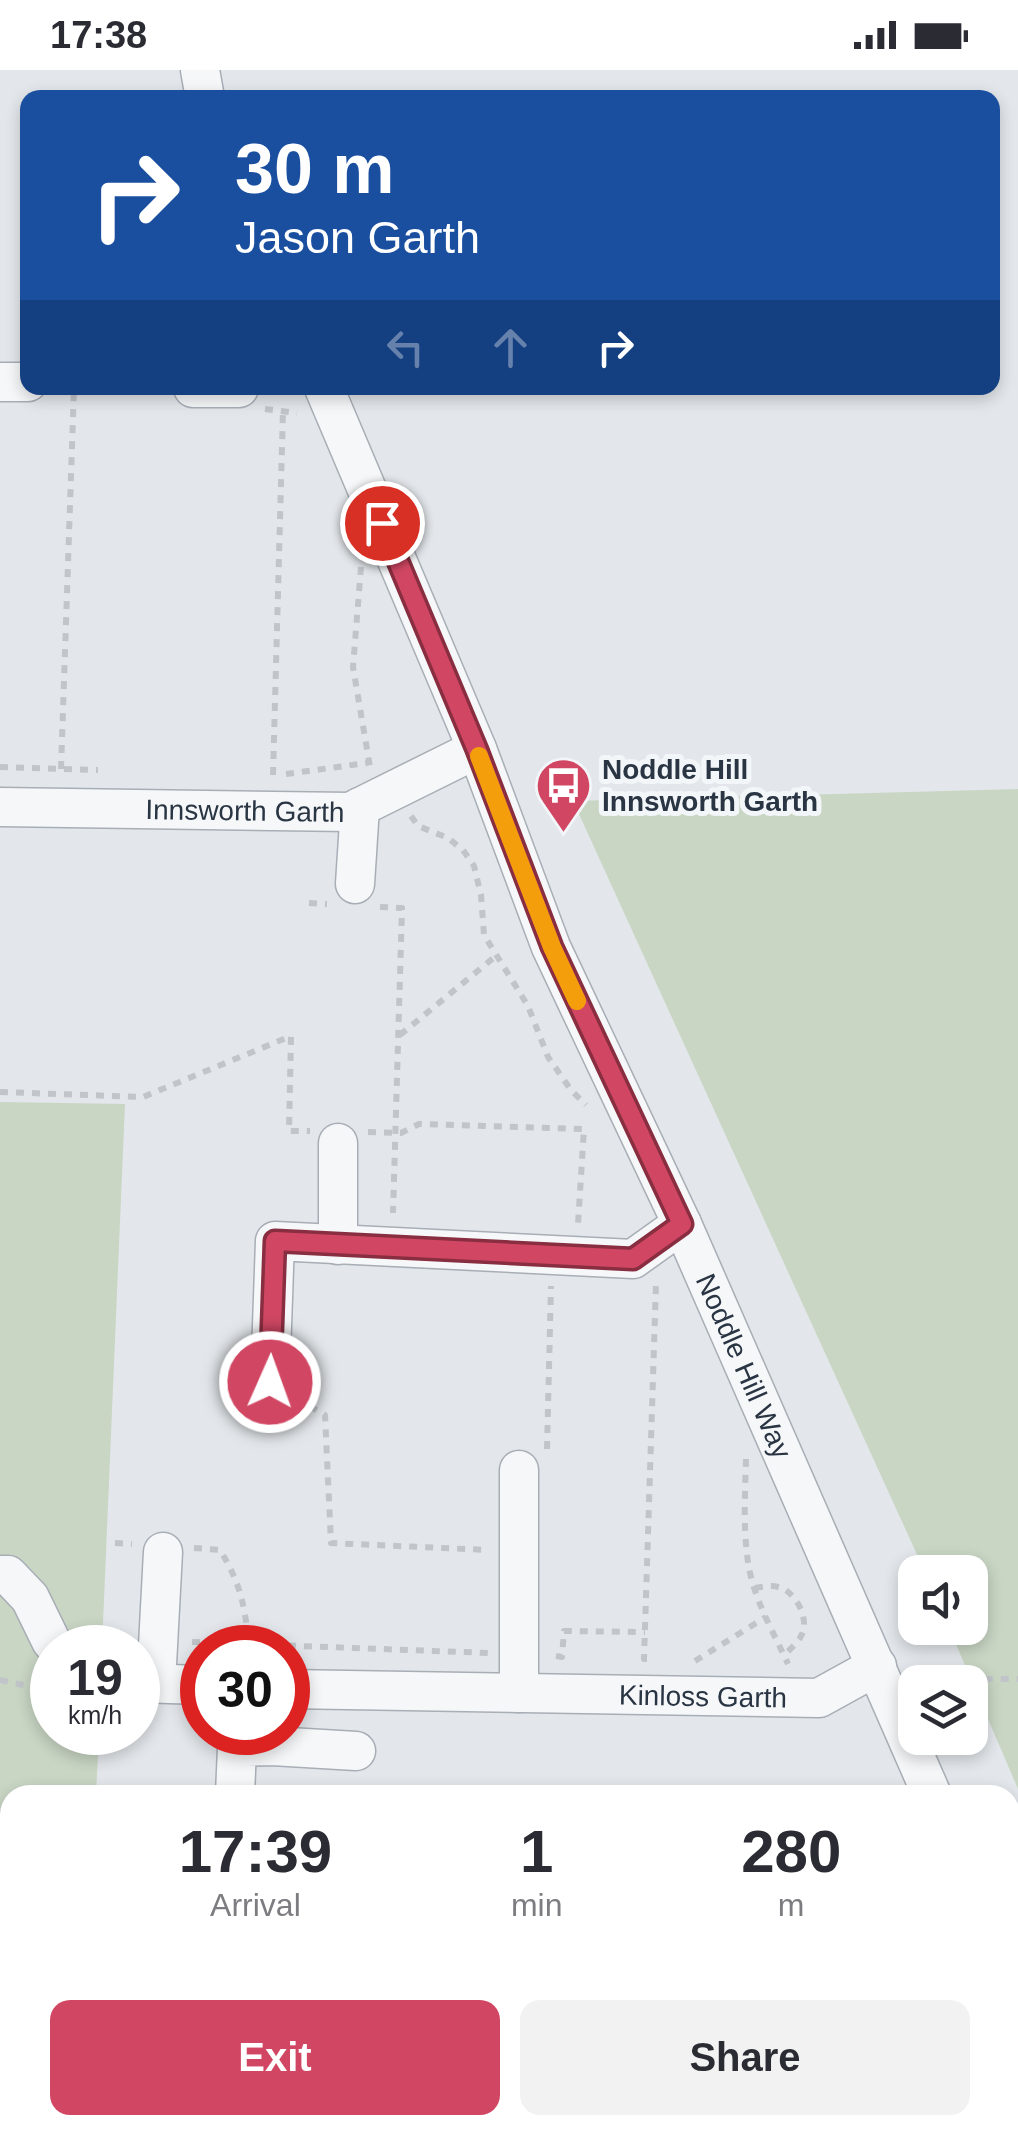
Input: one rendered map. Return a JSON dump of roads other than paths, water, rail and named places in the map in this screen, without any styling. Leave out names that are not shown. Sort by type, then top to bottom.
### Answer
[{"type":"street","name":"Noddle Hill Way","points":[[327,395],[477,750],[552,947],[682,1224],[928,1785]]},
{"type":"street","name":"Innsworth Garth","points":[[0,807],[350,812],[376,789],[477,750]]},
{"type":"street","points":[[349,898],[376,789]]},
{"type":"street","points":[[338,1245],[341,1136]]},
{"type":"street","points":[[270,1382],[275,1241],[633,1259],[682,1224]]},
{"type":"street","points":[[519,1470],[520,1692]]},
{"type":"street","points":[[160,1627],[166,1548]]},
{"type":"street","points":[[0,1575],[8,1575],[30,1598],[44,1625]]},
{"type":"street","name":"Kinloss Garth","points":[[310,1688],[819,1698],[877,1666]]},
{"type":"street","points":[[310,1744],[356,1751]]},
{"type":"street","points":[[235,1785],[236,1755]]},
{"type":"place","name":"Noddle Hill Innsworth Garth","points":[[563,834]]}]
